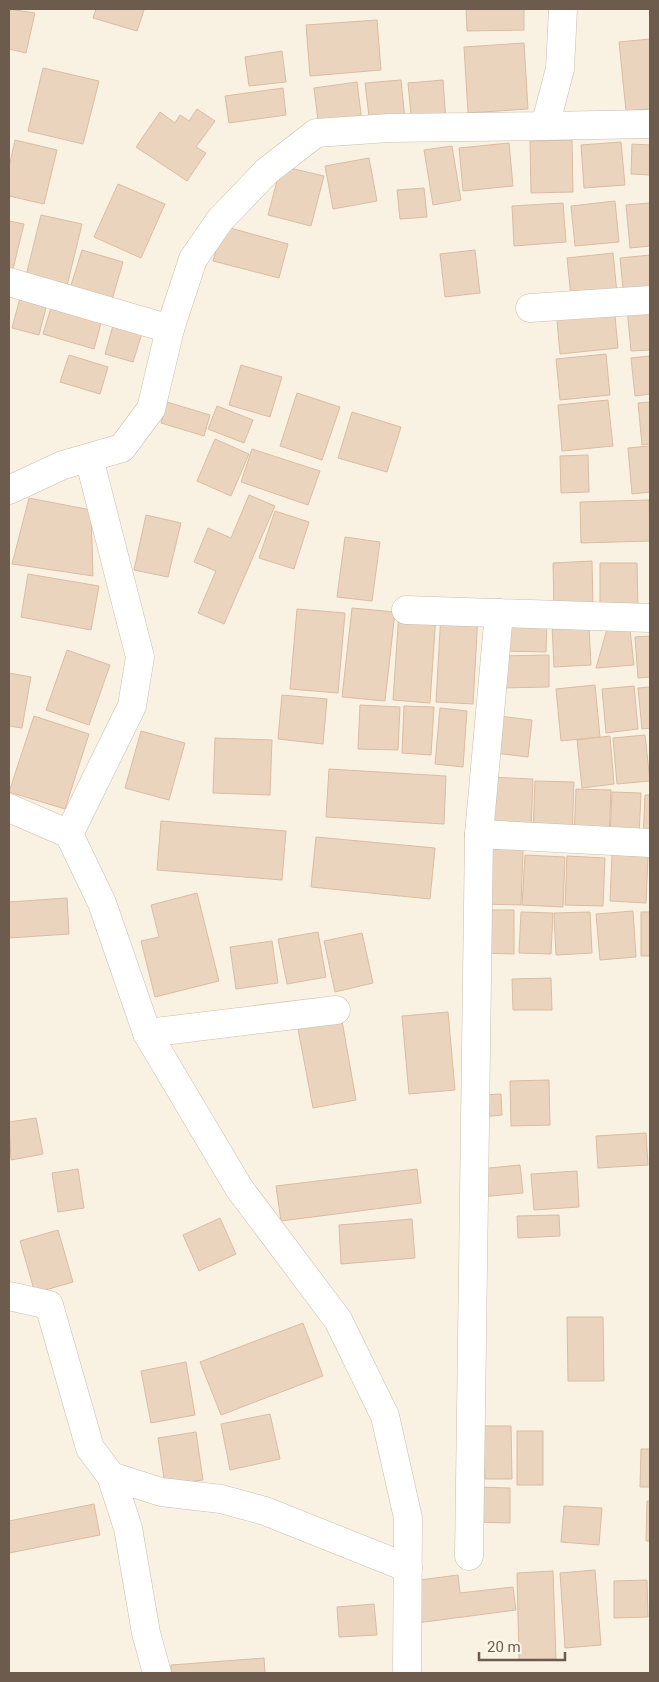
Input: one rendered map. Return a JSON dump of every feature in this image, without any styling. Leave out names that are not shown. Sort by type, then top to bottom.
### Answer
[{"type":"street","points":[[545,126],[560,69],[562,9]]},
{"type":"street","points":[[9,490],[62,465],[122,448],[151,409],[170,329],[193,259],[220,220],[267,171],[316,134],[389,128],[650,124]]},
{"type":"street","points":[[9,282],[170,329]]},
{"type":"street","points":[[530,308],[650,300]]},
{"type":"street","points":[[69,834],[132,706],[140,657],[89,458]]},
{"type":"street","points":[[406,610],[650,618]]},
{"type":"street","points":[[468,1556],[479,834],[499,613]]},
{"type":"street","points":[[9,808],[69,834],[102,903],[147,1033],[239,1188],[338,1320],[386,1416],[408,1518],[407,1673]]},
{"type":"street","points":[[479,834],[650,843]]},
{"type":"street","points":[[147,1033],[336,1010]]},
{"type":"street","points":[[9,1296],[49,1305],[90,1448],[112,1476],[128,1528],[144,1623],[157,1673]]},
{"type":"street","points":[[112,1476],[161,1492],[221,1499],[265,1511],[408,1568]]},
{"type":"building","points":[[9,9],[35,13],[26,53],[9,49]]},
{"type":"building","points":[[96,9],[144,10],[137,31],[93,18]]},
{"type":"building","points":[[466,9],[524,9],[524,30],[467,31]]},
{"type":"building","points":[[377,20],[381,70],[310,76],[306,25]]},
{"type":"building","points":[[650,39],[650,109],[626,111],[619,42]]},
{"type":"building","points":[[524,43],[528,109],[468,113],[464,47]]},
{"type":"building","points":[[282,51],[286,82],[249,86],[245,57]]},
{"type":"building","points":[[43,68],[99,81],[83,144],[28,131]]},
{"type":"building","points":[[401,80],[405,120],[370,125],[365,83]]},
{"type":"building","points":[[443,80],[446,122],[412,125],[408,83]]},
{"type":"building","points":[[357,82],[362,122],[319,128],[314,88]]},
{"type":"building","points":[[283,88],[286,115],[229,123],[225,96]]},
{"type":"building","points":[[197,109],[215,121],[196,147],[206,153],[187,181],[136,147],[160,112],[175,123],[180,115],[189,121]]},
{"type":"building","points":[[15,140],[57,150],[44,204],[9,196],[9,167]]},
{"type":"building","points":[[572,140],[573,192],[531,193],[530,141]]},
{"type":"building","points":[[621,142],[625,185],[584,188],[581,145]]},
{"type":"building","points":[[509,143],[513,186],[463,191],[459,148]]},
{"type":"building","points":[[632,144],[650,145],[650,175],[631,174]]},
{"type":"building","points":[[452,146],[461,200],[433,205],[424,150]]},
{"type":"building","points":[[369,158],[377,201],[333,209],[325,166]]},
{"type":"building","points":[[281,166],[324,176],[311,226],[268,215]]},
{"type":"building","points":[[118,184],[165,204],[141,258],[94,237]]},
{"type":"building","points":[[424,188],[427,217],[400,219],[397,190]]},
{"type":"building","points":[[615,201],[619,242],[575,246],[571,206]]},
{"type":"building","points":[[563,203],[566,242],[514,246],[512,206]]},
{"type":"building","points":[[650,203],[650,246],[630,248],[626,205]]},
{"type":"building","points":[[41,215],[82,224],[65,294],[24,284]]},
{"type":"building","points":[[9,221],[24,224],[11,277],[9,277]]},
{"type":"building","points":[[223,226],[288,244],[279,278],[213,261]]},
{"type":"building","points":[[82,250],[123,262],[109,310],[67,298]]},
{"type":"building","points":[[475,250],[480,293],[445,297],[440,254]]},
{"type":"building","points":[[613,253],[617,293],[571,297],[567,258]]},
{"type":"building","points":[[650,255],[650,296],[624,299],[620,258]]},
{"type":"building","points":[[21,294],[48,300],[39,335],[12,328]]},
{"type":"building","points":[[53,301],[103,316],[94,349],[43,334]]},
{"type":"building","points":[[614,305],[618,348],[560,354],[556,310]]},
{"type":"building","points":[[650,305],[650,350],[631,351],[627,308]]},
{"type":"building","points":[[114,322],[143,330],[133,362],[105,354]]},
{"type":"building","points":[[606,354],[610,395],[560,400],[556,359]]},
{"type":"building","points":[[69,355],[108,367],[100,394],[60,382]]},
{"type":"building","points":[[650,356],[650,394],[635,396],[631,358]]},
{"type":"building","points":[[241,365],[282,377],[270,417],[229,405]]},
{"type":"building","points":[[297,393],[340,407],[322,460],[280,446]]},
{"type":"building","points":[[608,400],[613,446],[562,451],[558,405]]},
{"type":"building","points":[[167,402],[210,415],[204,436],[161,423]]},
{"type":"building","points":[[650,402],[650,444],[642,445],[638,403]]},
{"type":"building","points":[[217,406],[253,420],[244,443],[208,429]]},
{"type":"building","points":[[352,412],[401,427],[387,472],[338,458]]},
{"type":"building","points":[[215,439],[249,454],[231,496],[197,481]]},
{"type":"building","points":[[650,446],[650,492],[632,494],[628,448]]},
{"type":"building","points":[[252,449],[320,471],[308,505],[241,482]]},
{"type":"building","points":[[588,455],[589,492],[561,493],[560,456]]},
{"type":"building","points":[[249,495],[275,506],[224,624],[198,613],[216,571],[194,562],[208,528],[231,538]]},
{"type":"building","points":[[29,498],[91,510],[93,576],[12,564]]},
{"type":"building","points":[[649,500],[650,541],[581,543],[580,502]]},
{"type":"building","points":[[275,511],[309,522],[294,569],[259,558]]},
{"type":"building","points":[[146,515],[181,523],[168,577],[134,570]]},
{"type":"building","points":[[345,537],[380,542],[372,601],[337,597]]},
{"type":"building","points":[[592,561],[593,608],[554,609],[553,563]]},
{"type":"building","points":[[600,563],[637,563],[638,609],[600,610]]},
{"type":"building","points":[[28,574],[99,586],[91,630],[21,617]]},
{"type":"building","points":[[352,608],[395,612],[385,701],[342,697]]},
{"type":"building","points":[[297,609],[345,613],[338,693],[290,689]]},
{"type":"building","points":[[399,611],[436,614],[430,703],[393,700]]},
{"type":"building","points":[[441,613],[478,615],[473,704],[436,702]]},
{"type":"building","points":[[502,619],[547,620],[546,652],[501,651]]},
{"type":"building","points":[[552,626],[589,628],[591,665],[554,667]]},
{"type":"building","points":[[607,629],[630,630],[634,665],[596,668]]},
{"type":"building","points":[[650,636],[650,677],[638,678],[635,637]]},
{"type":"building","points":[[67,650],[110,665],[89,725],[46,710]]},
{"type":"building","points":[[549,655],[549,687],[500,688],[499,656]]},
{"type":"building","points":[[9,673],[31,677],[22,728],[9,726]]},
{"type":"building","points":[[595,685],[600,737],[561,741],[556,689]]},
{"type":"building","points":[[634,686],[638,729],[606,733],[602,689]]},
{"type":"building","points":[[650,687],[650,728],[642,729],[638,688]]},
{"type":"building","points":[[282,695],[327,699],[323,744],[278,739]]},
{"type":"building","points":[[360,705],[400,707],[398,750],[358,749]]},
{"type":"building","points":[[404,706],[434,707],[431,755],[402,753]]},
{"type":"building","points":[[440,708],[467,711],[463,767],[435,764]]},
{"type":"building","points":[[34,716],[89,734],[65,809],[9,792]]},
{"type":"building","points":[[499,716],[532,720],[528,757],[495,753]]},
{"type":"building","points":[[141,731],[185,743],[169,800],[125,788]]},
{"type":"building","points":[[645,735],[650,781],[617,784],[613,738]]},
{"type":"building","points":[[610,736],[614,784],[582,788],[577,740]]},
{"type":"building","points":[[215,738],[272,740],[270,795],[213,793]]},
{"type":"building","points":[[329,769],[446,776],[444,824],[326,817]]},
{"type":"building","points":[[488,777],[533,779],[531,832],[485,831]]},
{"type":"building","points":[[535,781],[574,782],[572,836],[533,834]]},
{"type":"building","points":[[576,789],[611,790],[609,838],[574,836]]},
{"type":"building","points":[[612,792],[641,793],[639,838],[610,837]]},
{"type":"building","points":[[645,795],[650,795],[650,839],[643,839]]},
{"type":"building","points":[[161,821],[286,831],[282,880],[157,870]]},
{"type":"building","points":[[316,837],[435,848],[430,899],[311,887]]},
{"type":"building","points":[[483,848],[523,850],[521,905],[481,904]]},
{"type":"building","points":[[612,854],[648,856],[646,903],[610,901]]},
{"type":"building","points":[[525,855],[565,857],[563,907],[522,905]]},
{"type":"building","points":[[567,856],[605,858],[603,906],[565,905]]},
{"type":"building","points":[[197,893],[219,981],[155,997],[141,941],[159,937],[151,905]]},
{"type":"building","points":[[67,898],[69,934],[9,938],[9,902]]},
{"type":"building","points":[[480,910],[514,910],[514,954],[479,953]]},
{"type":"building","points":[[633,911],[636,957],[600,960],[596,914]]},
{"type":"building","points":[[521,912],[553,913],[551,954],[519,953]]},
{"type":"building","points":[[590,912],[592,953],[556,955],[554,913]]},
{"type":"building","points":[[641,912],[650,912],[650,956],[641,956]]},
{"type":"building","points":[[318,932],[326,977],[287,984],[278,939]]},
{"type":"building","points":[[362,933],[373,983],[335,992],[324,941]]},
{"type":"building","points":[[272,941],[278,983],[236,989],[230,947]]},
{"type":"building","points":[[551,978],[552,1010],[513,1010],[512,979]]},
{"type":"building","points":[[448,1012],[455,1090],[409,1094],[402,1016]]},
{"type":"building","points":[[342,1021],[356,1100],[313,1108],[298,1029]]},
{"type":"building","points":[[549,1080],[550,1125],[511,1126],[510,1081]]},
{"type":"building","points":[[501,1094],[502,1115],[482,1117],[481,1095]]},
{"type":"building","points":[[36,1118],[43,1154],[11,1160],[9,1122]]},
{"type":"building","points":[[646,1133],[648,1165],[598,1168],[596,1136]]},
{"type":"building","points":[[520,1165],[523,1193],[481,1197],[479,1169]]},
{"type":"building","points":[[78,1169],[84,1208],[58,1212],[52,1173]]},
{"type":"building","points":[[417,1169],[421,1203],[281,1221],[276,1186]]},
{"type":"building","points":[[577,1171],[579,1207],[534,1210],[531,1174]]},
{"type":"building","points":[[559,1215],[560,1236],[518,1238],[517,1216]]},
{"type":"building","points":[[220,1218],[236,1254],[199,1271],[183,1235]]},
{"type":"building","points":[[412,1219],[415,1258],[341,1264],[339,1225]]},
{"type":"building","points":[[58,1230],[73,1282],[35,1293],[20,1241]]},
{"type":"building","points":[[567,1317],[603,1317],[604,1381],[568,1381]]},
{"type":"building","points":[[303,1323],[323,1376],[221,1415],[200,1362]]},
{"type":"building","points":[[186,1362],[195,1415],[151,1423],[141,1371]]},
{"type":"building","points":[[270,1414],[280,1459],[230,1470],[221,1424]]},
{"type":"building","points":[[483,1426],[511,1426],[512,1479],[485,1479]]},
{"type":"building","points":[[517,1431],[543,1431],[543,1485],[517,1485]]},
{"type":"building","points":[[196,1432],[203,1480],[165,1485],[158,1438]]},
{"type":"building","points":[[641,1449],[650,1449],[650,1487],[640,1487]]},
{"type":"building","points":[[475,1487],[510,1488],[510,1523],[474,1522]]},
{"type":"building","points":[[647,1501],[650,1501],[650,1541],[646,1541]]},
{"type":"building","points":[[94,1504],[100,1535],[9,1553],[9,1521]]},
{"type":"building","points":[[564,1506],[602,1508],[599,1545],[561,1542]]},
{"type":"building","points":[[595,1570],[601,1645],[565,1648],[560,1573]]},
{"type":"building","points":[[553,1571],[556,1659],[519,1660],[517,1573]]},
{"type":"building","points":[[458,1575],[460,1593],[513,1587],[516,1610],[417,1623],[412,1581]]},
{"type":"building","points":[[647,1580],[648,1617],[614,1618],[614,1581]]},
{"type":"building","points":[[374,1604],[377,1635],[339,1637],[337,1607]]},
{"type":"building","points":[[264,1658],[265,1673],[171,1673],[171,1665]]}]
